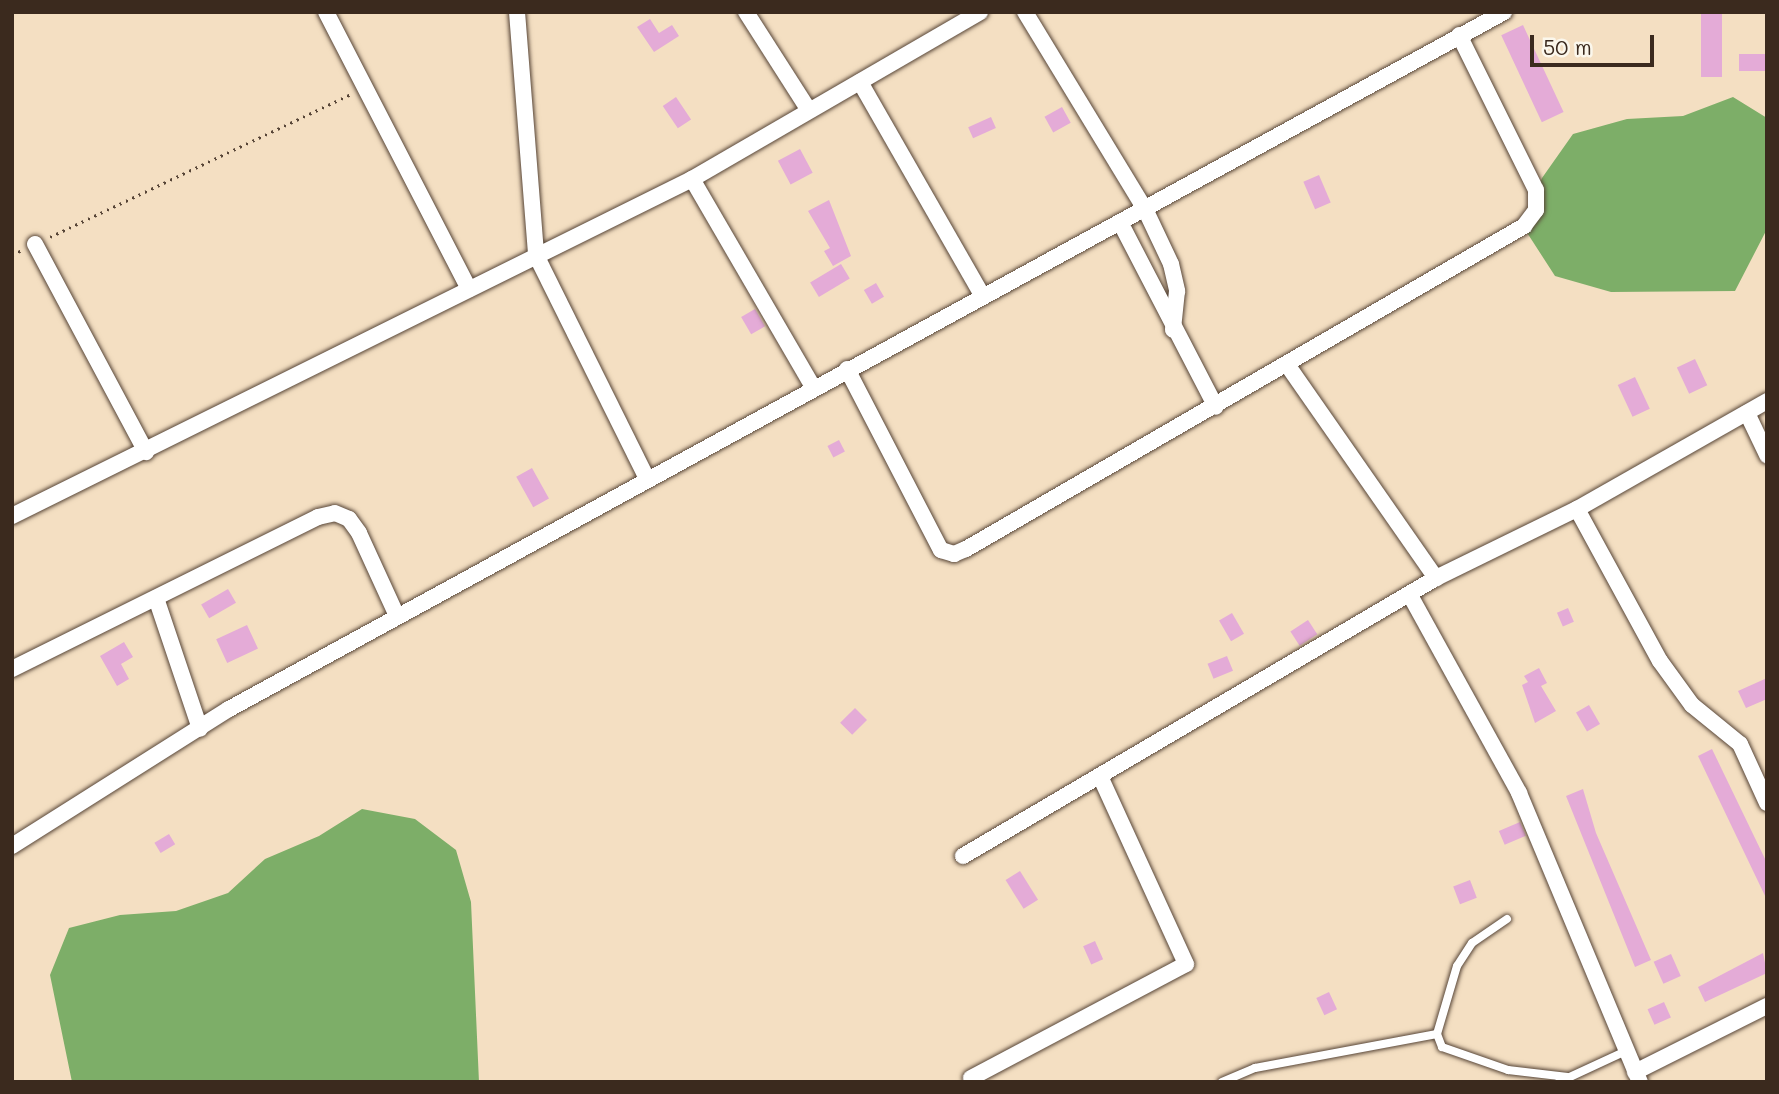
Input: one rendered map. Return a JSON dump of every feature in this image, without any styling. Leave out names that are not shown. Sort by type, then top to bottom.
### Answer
[{"type":"street","points":[[326,12],[468,289]]},
{"type":"street","points":[[517,12],[536,256],[647,479]]},
{"type":"street","points":[[746,12],[808,109]]},
{"type":"street","points":[[1025,12],[1145,209],[1171,264],[1177,291],[1173,330]]},
{"type":"street","points":[[12,846],[200,729],[397,616],[1504,12]]},
{"type":"street","points":[[12,516],[146,452],[692,179],[808,109],[979,13]]},
{"type":"street","points":[[847,369],[941,550],[954,554],[1289,366],[1524,226],[1536,210],[1536,190],[1459,35]]},
{"type":"street","points":[[860,82],[982,295]]},
{"type":"street","points":[[692,179],[814,387]]},
{"type":"street","points":[[1120,222],[1173,330],[1216,407]]},
{"type":"street","points":[[36,244],[146,452]]},
{"type":"street","points":[[1289,366],[1436,578]]},
{"type":"street","points":[[963,856],[1411,597],[1436,578],[1577,509],[1767,401]]},
{"type":"street","points":[[1747,413],[1767,455]]},
{"type":"street","points":[[1577,509],[1660,661],[1692,705],[1740,744],[1767,803]]},
{"type":"street","points":[[12,669],[318,517],[335,513],[349,519],[359,533],[397,616]]},
{"type":"street","points":[[1411,597],[1518,793],[1637,1077],[1767,1006]]},
{"type":"street","points":[[156,598],[200,729]]},
{"type":"street","points":[[971,1078],[1186,964],[1100,776]]},
{"type":"lane","points":[[1507,919],[1472,943],[1457,966],[1437,1034],[1442,1047],[1452,1054],[1508,1070],[1568,1077]]},
{"type":"lane","points":[[1222,1082],[1255,1068],[1437,1034]]},
{"type":"lane","points":[[1559,1082],[1626,1051]]},
{"type":"path","points":[[12,255],[365,87]]},
{"type":"green space","points":[[1733,97],[1767,118],[1767,229],[1735,291],[1611,292],[1555,276],[1524,228],[1542,178],[1573,134],[1627,119],[1683,116]]},
{"type":"green space","points":[[362,809],[415,819],[456,850],[471,902],[479,1082],[72,1082],[50,975],[69,928],[120,915],[176,911],[228,893],[265,859],[319,836]]},
{"type":"building","points":[[1701,12],[1722,12],[1722,77],[1701,77]]},
{"type":"building","points":[[650,19],[659,33],[672,25],[679,36],[654,52],[637,27]]},
{"type":"building","points":[[1523,25],[1564,112],[1542,122],[1501,35]]},
{"type":"building","points":[[1739,54],[1767,54],[1767,71],[1739,71]]},
{"type":"building","points":[[676,97],[691,119],[678,128],[663,106]]},
{"type":"building","points":[[1062,107],[1071,123],[1053,132],[1045,117]]},
{"type":"building","points":[[991,117],[996,128],[973,138],[968,127]]},
{"type":"building","points":[[800,149],[813,173],[791,185],[778,161]]},
{"type":"building","points":[[1319,175],[1331,203],[1315,209],[1303,182]]},
{"type":"building","points":[[829,200],[851,256],[833,266],[824,251],[830,248],[808,211]]},
{"type":"building","points":[[841,264],[850,279],[819,297],[810,283]]},
{"type":"building","points":[[876,283],[884,297],[872,304],[864,290]]},
{"type":"building","points":[[755,309],[765,326],[751,334],[741,317]]},
{"type":"building","points":[[1695,359],[1707,385],[1689,394],[1677,367]]},
{"type":"building","points":[[1635,377],[1650,409],[1633,417],[1618,385]]},
{"type":"building","points":[[839,440],[845,452],[833,457],[827,446]]},
{"type":"building","points":[[532,468],[549,499],[533,507],[516,477]]},
{"type":"building","points":[[228,589],[236,603],[209,618],[201,604]]},
{"type":"building","points":[[1568,608],[1574,622],[1563,626],[1557,613]]},
{"type":"building","points":[[1232,613],[1244,634],[1231,641],[1219,620]]},
{"type":"building","points":[[1308,620],[1317,634],[1300,646],[1290,631]]},
{"type":"building","points":[[247,625],[258,649],[227,663],[216,639]]},
{"type":"building","points":[[124,642],[133,657],[121,664],[129,679],[117,686],[100,656]]},
{"type":"building","points":[[1227,656],[1233,671],[1214,679],[1208,664]]},
{"type":"building","points":[[1539,668],[1547,683],[1541,686],[1556,711],[1535,723],[1522,685],[1528,682],[1524,676]]},
{"type":"building","points":[[1767,678],[1767,699],[1746,708],[1738,691]]},
{"type":"building","points":[[1589,705],[1600,724],[1587,732],[1576,712]]},
{"type":"building","points":[[855,708],[867,720],[852,735],[840,723]]},
{"type":"building","points":[[1712,749],[1767,863],[1767,900],[1698,756]]},
{"type":"building","points":[[1583,789],[1596,833],[1651,960],[1635,967],[1566,796]]},
{"type":"building","points":[[1520,822],[1526,836],[1505,845],[1499,831]]},
{"type":"building","points":[[169,834],[175,844],[161,853],[154,843]]},
{"type":"building","points":[[1020,871],[1038,900],[1024,909],[1006,880]]},
{"type":"building","points":[[1470,880],[1477,898],[1460,904],[1453,886]]},
{"type":"building","points":[[1095,941],[1103,959],[1091,965],[1083,946]]},
{"type":"building","points":[[1763,953],[1767,973],[1705,1002],[1698,987]]},
{"type":"building","points":[[1671,954],[1681,976],[1663,984],[1654,962]]},
{"type":"building","points":[[1329,992],[1337,1009],[1324,1015],[1316,998]]},
{"type":"building","points":[[1664,1002],[1671,1018],[1654,1025],[1648,1009]]}]
